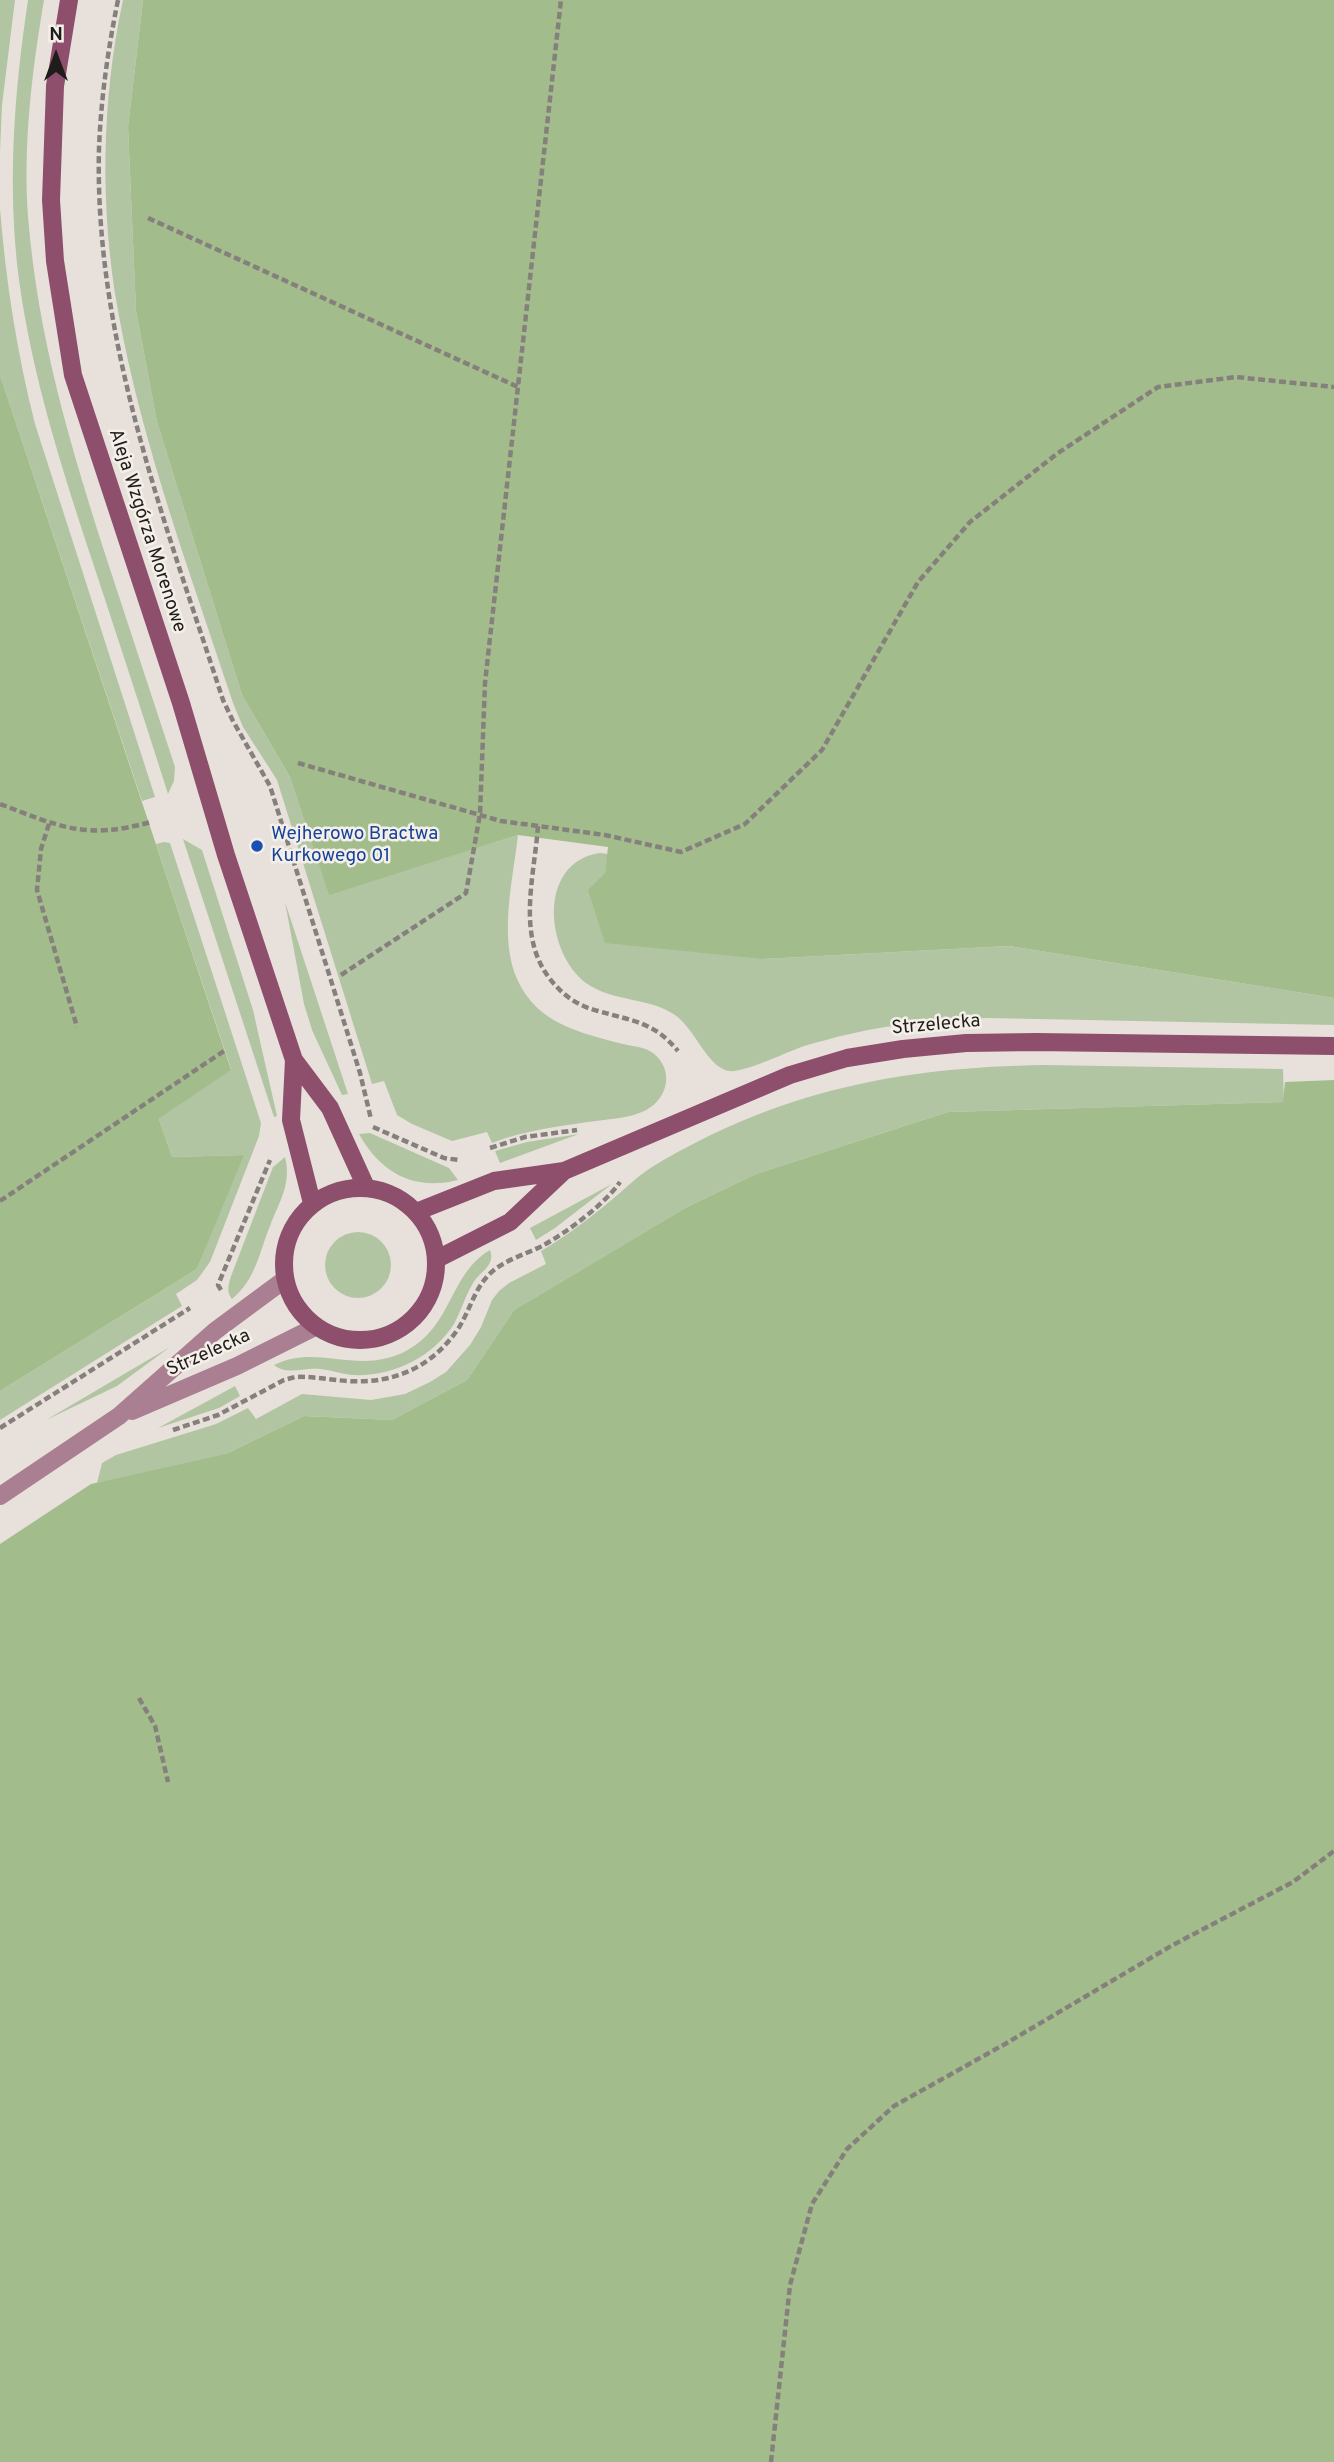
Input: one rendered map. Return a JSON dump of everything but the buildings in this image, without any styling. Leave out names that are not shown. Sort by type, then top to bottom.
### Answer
[{"type":"main road","name":"Aleja Wzgórza Morenowe","points":[[69,0],[55,86],[51,200],[55,261],[73,374],[294,1060],[330,1108],[366,1187]]},
{"type":"main road","name":"Strzelecka","points":[[416,1212],[494,1181],[564,1171],[790,1074],[847,1058],[966,1043],[1334,1046]]},
{"type":"main road","name":"Aleja Wzgórza Morenowe","points":[[294,1060],[291,1120],[313,1203]]},
{"type":"main road","name":"Strzelecka","points":[[437,1259],[510,1222],[564,1171]]},
{"type":"main road","points":[[366,1187],[401,1199],[416,1212],[430,1233],[437,1259],[433,1287],[419,1313],[397,1331],[370,1340],[341,1339],[315,1327],[295,1306],[284,1280],[284,1251],[294,1224],[313,1203],[337,1191],[366,1187]]},
{"type":"street","name":"Strzelecka","points":[[0,1496],[119,1416],[215,1331],[284,1280]]},
{"type":"street","name":"Strzelecka","points":[[119,1416],[237,1366],[315,1327]]},
{"type":"path","points":[[118,0],[108,52],[99,148],[103,246],[115,330],[135,415],[167,528],[223,700],[260,765],[284,828],[363,1084],[370,1110],[370,1126]]},
{"type":"path","points":[[341,975],[466,893],[480,814],[485,683],[561,0]]},
{"type":"path","points":[[148,218],[518,387]]},
{"type":"path","points":[[298,763],[501,821],[605,835],[681,852],[745,824],[822,750],[918,582],[970,522],[1058,453],[1158,387],[1236,377],[1334,387]]},
{"type":"path","points":[[0,804],[49,824],[90,832],[116,831],[151,822]]},
{"type":"path","points":[[49,824],[41,849],[37,890],[77,1027]]},
{"type":"path","points":[[538,827],[529,919],[532,944],[540,965],[549,978],[572,1000],[594,1011],[641,1022],[662,1034],[678,1051]]},
{"type":"path","points":[[0,1200],[224,1051]]},
{"type":"path","points":[[170,1431],[218,1415],[284,1380],[295,1377],[374,1381],[405,1373],[431,1360],[451,1339],[475,1292],[492,1271],[561,1233],[620,1184],[628,1144]]},
{"type":"path","points":[[211,1292],[218,1285]]},
{"type":"path","points":[[0,1428],[197,1303]]},
{"type":"path","points":[[139,1698],[155,1726],[169,1782]]},
{"type":"path","points":[[771,2462],[790,2285],[812,2204],[847,2149],[894,2106],[1171,1946],[1293,1882],[1334,1851]]},
{"type":"green space","points":[[0,0],[15,0],[2,105],[0,152]]},
{"type":"green space","points":[[28,0],[44,0],[32,81],[27,162],[28,216],[40,306],[69,436],[175,767],[174,781],[168,794],[58,454],[25,315],[15,245],[13,175],[19,70]]},
{"type":"green space","points":[[123,0],[143,0],[128,127],[136,311],[157,422],[242,695],[290,777],[329,894],[518,835],[508,928],[512,965],[518,981],[527,996],[549,1017],[592,1036],[646,1049],[660,1060],[666,1086],[658,1101],[642,1112],[530,1132],[492,1143],[487,1132],[452,1141],[397,1115],[384,1081],[372,1084],[277,780],[243,727],[233,703],[169,509],[128,361],[112,273],[106,195],[110,77]]},
{"type":"green space","points":[[143,0],[1334,0],[1334,998],[1009,946],[763,959],[605,943],[588,890],[605,873],[608,847],[518,835],[329,895],[290,777],[242,695],[157,422],[136,311],[128,127]]},
{"type":"green space","points":[[0,209],[13,317],[35,424],[155,797],[142,801],[0,375]]},
{"type":"green space","points":[[0,375],[231,1070],[159,1119],[172,1157],[244,1155],[197,1269],[0,1391]]},
{"type":"green space","points":[[183,839],[202,850],[253,1010],[277,1116],[274,1117]]},
{"type":"green space","points":[[170,843],[261,1123],[259,1136],[210,1262],[197,1280],[176,1294],[182,1306],[0,1420],[0,1391],[197,1269],[243,1155],[172,1157],[159,1119],[231,1069],[156,844]]},
{"type":"green space","points":[[600,853],[608,854],[605,873],[763,959],[1009,946],[1334,998],[1334,1025],[987,1018],[935,1021],[884,1027],[839,1037],[804,1046],[745,1069],[729,1071],[714,1063],[675,1015],[654,1005],[596,989],[572,969],[562,951],[556,931],[554,910],[557,890],[565,873],[580,860]]},
{"type":"green space","points":[[285,902],[348,1094],[342,1095],[312,1030],[304,1004]]},
{"type":"green space","points":[[1045,1065],[1283,1069],[1284,1102],[948,1112],[756,1174],[685,1208],[514,1310],[467,1380],[392,1420],[304,1416],[228,1453],[97,1483],[102,1463],[116,1455],[216,1424],[248,1408],[256,1419],[302,1394],[371,1400],[405,1394],[430,1382],[446,1372],[470,1345],[499,1291],[546,1264],[541,1251],[579,1226],[652,1167],[746,1119],[841,1088],[890,1078],[940,1071]]},
{"type":"green space","points":[[1334,1080],[1334,2462],[0,2462],[0,1544],[91,1484],[228,1453],[304,1416],[392,1420],[467,1380],[514,1310],[685,1208],[756,1174],[948,1112],[1283,1102],[1285,1082]]},
{"type":"green space","points":[[370,1133],[449,1168],[458,1180],[427,1183],[400,1176],[377,1159],[359,1134]]},
{"type":"green space","points":[[579,1134],[500,1163],[495,1151],[527,1142]]},
{"type":"green space","points":[[285,1157],[287,1176],[281,1201],[252,1274],[232,1299],[228,1289],[232,1274],[273,1167]]},
{"type":"green space","points":[[612,1184],[555,1228],[536,1240],[530,1228]]},
{"type":"green space","points":[[358,1232],[371,1235],[381,1242],[388,1252],[391,1265],[388,1278],[381,1288],[371,1295],[358,1298],[345,1295],[335,1288],[328,1278],[325,1265],[328,1252],[335,1242],[345,1235]]},
{"type":"green space","points":[[490,1250],[491,1261],[472,1285],[454,1324],[434,1347],[410,1363],[382,1373],[367,1375],[320,1369],[290,1371],[274,1365],[306,1357],[371,1361],[406,1351],[433,1328],[466,1272]]},
{"type":"green space","points":[[170,1347],[117,1386],[46,1420]]},
{"type":"green space","points":[[235,1386],[240,1396],[219,1408],[158,1428]]},
{"type":"place","name":"Wejherowo Bractwa Kurkowego 01","points":[[257,846]]}]
